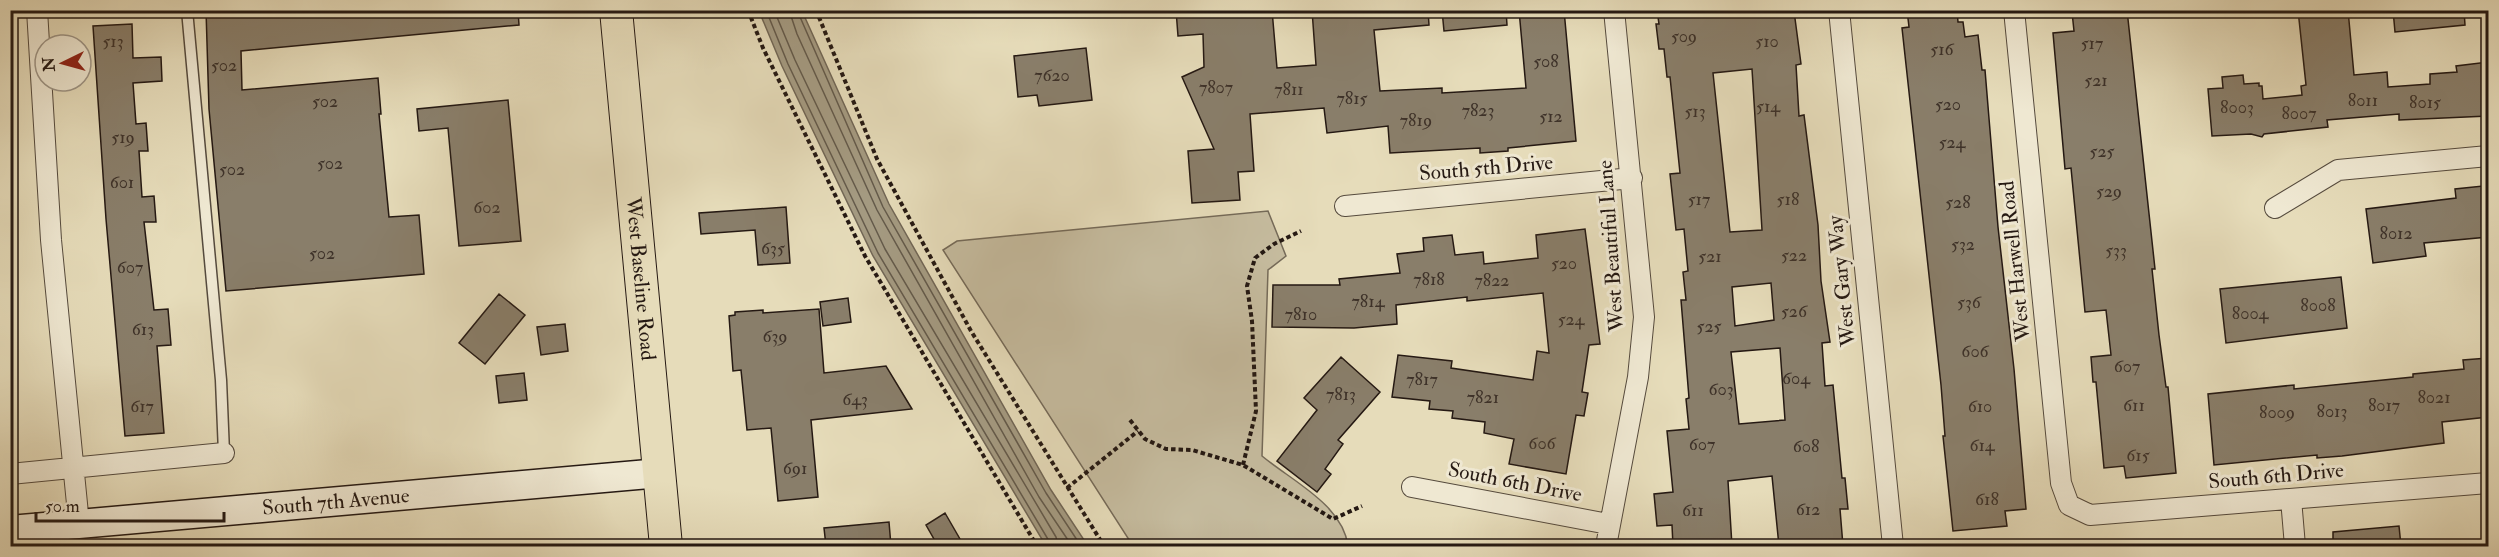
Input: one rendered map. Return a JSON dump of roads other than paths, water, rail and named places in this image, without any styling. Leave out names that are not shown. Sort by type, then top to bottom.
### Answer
[{"type":"main road","name":"West Baseline Road","points":[[616,10],[666,546]]},
{"type":"main road","name":"South 7th Avenue","points":[[10,530],[660,473]]},
{"type":"street","points":[[37,10],[51,240],[79,524]]},
{"type":"street","name":"West Beautiful Lane","points":[[1606,546],[1608,524],[1638,377],[1644,317],[1614,10]]},
{"type":"street","name":"West Gary Way","points":[[1839,10],[1893,546]]},
{"type":"street","name":"West Harwell Road","points":[[2014,11],[2061,483],[2069,505]]},
{"type":"street","points":[[2275,208],[2338,170],[2488,156]]},
{"type":"street","name":"South 5th Drive","points":[[1345,206],[1632,178]]},
{"type":"street","points":[[10,474],[224,453]]},
{"type":"street","name":"South 6th Drive","points":[[2069,505],[2090,515],[2488,483]]},
{"type":"street","name":"South 6th Drive","points":[[1412,487],[1608,524]]},
{"type":"street","points":[[2291,499],[2295,546]]},
{"type":"lane","points":[[187,10],[221,380],[224,453]]},
{"type":"water","points":[[759,11],[802,11],[889,204],[1051,490],[1088,546],[1046,546],[873,256],[782,66]]}]
